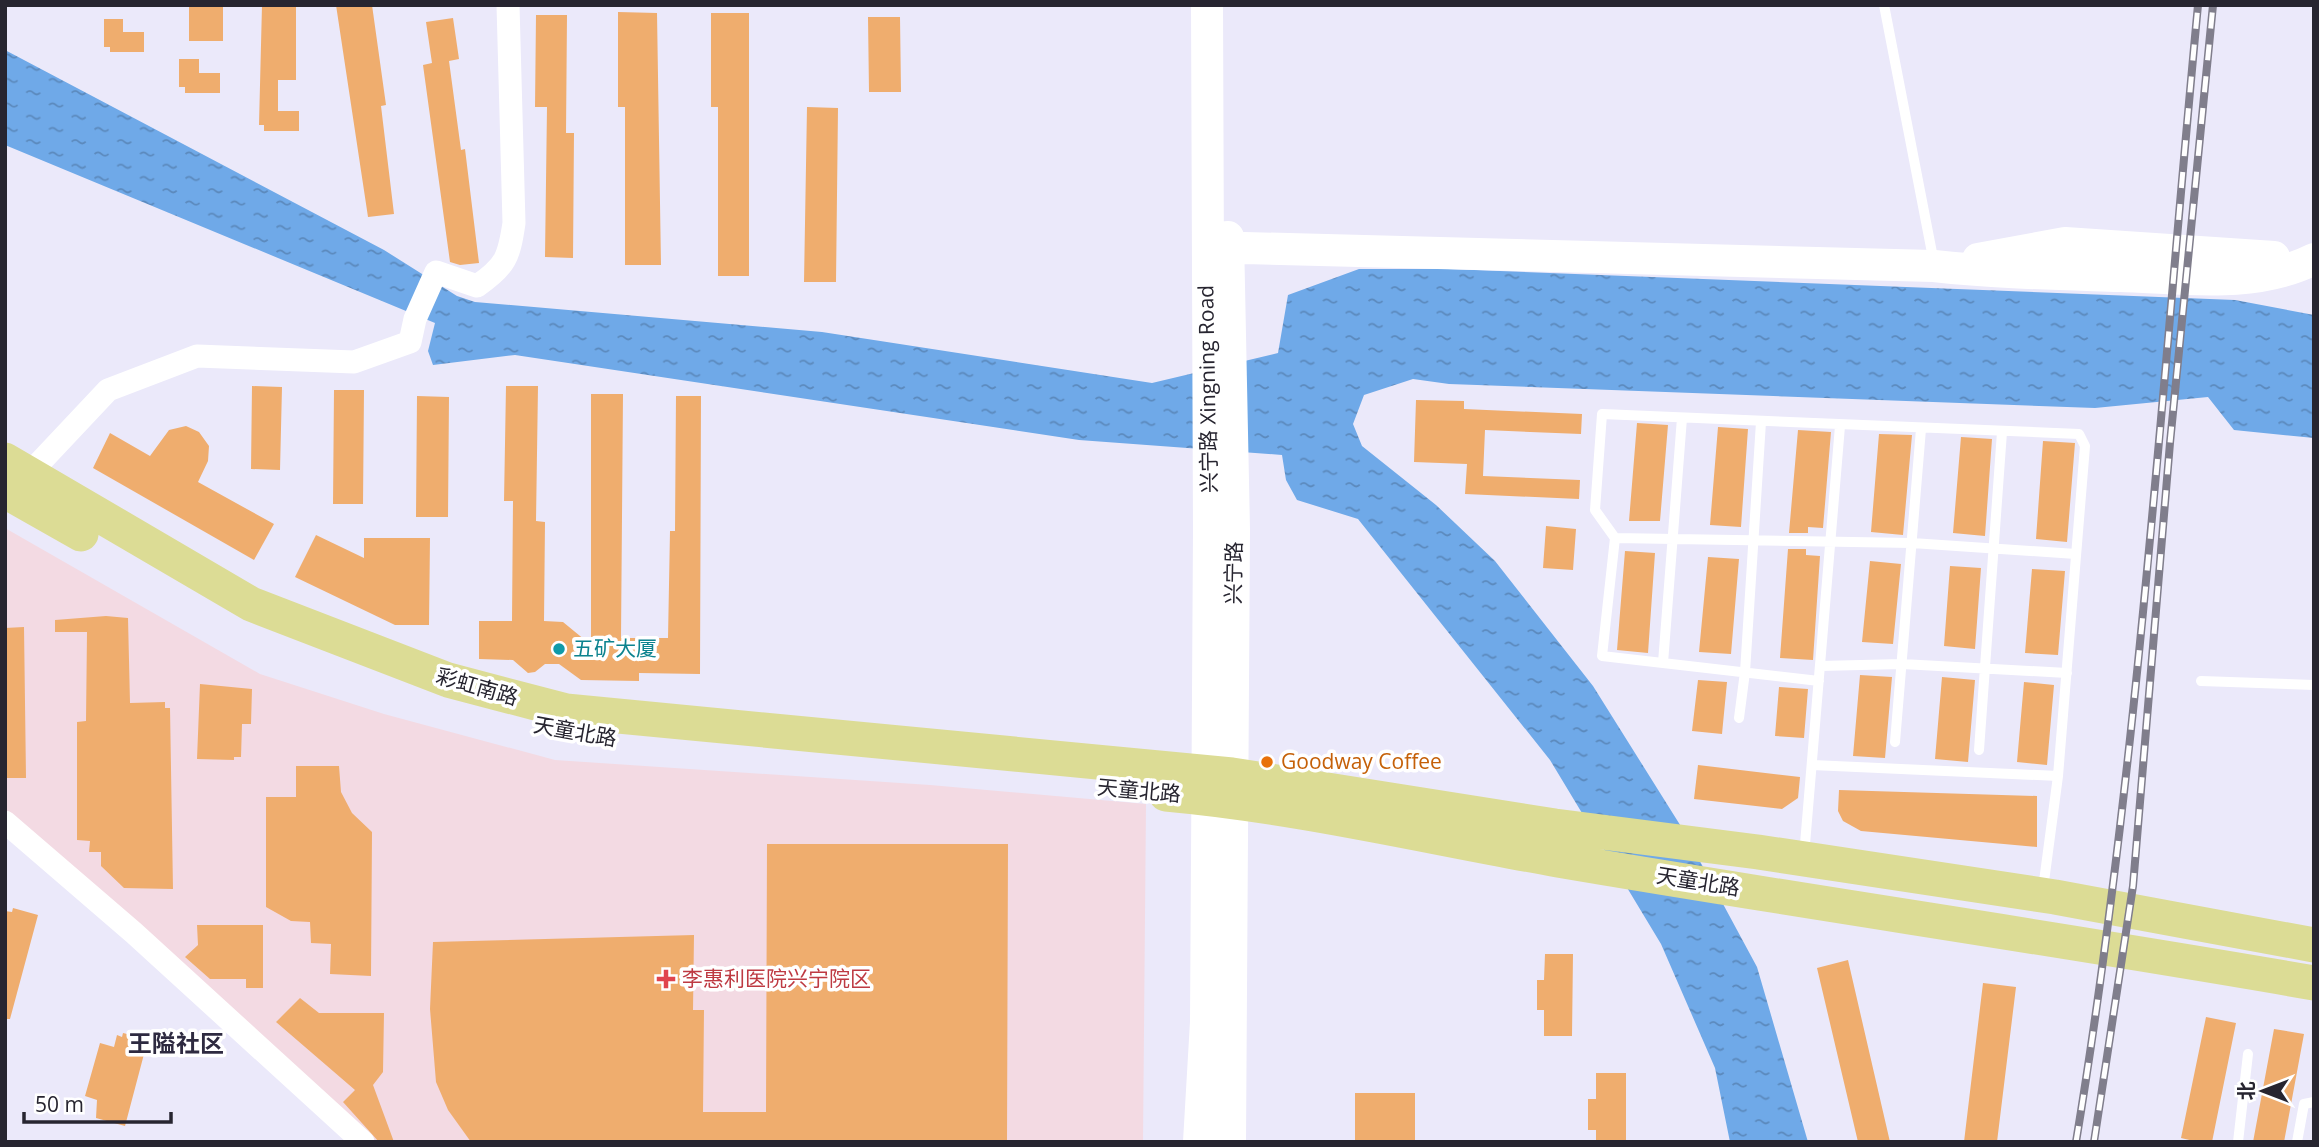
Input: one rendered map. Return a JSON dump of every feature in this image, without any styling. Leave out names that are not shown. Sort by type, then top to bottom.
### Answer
[{"type":"main road","points":[[1207,5],[1217,247]]},
{"type":"main road","points":[[1217,247],[1228,5]]},
{"type":"main road","points":[[1934,266],[2065,243],[2249,258],[2314,252]]},
{"type":"main road","points":[[1217,247],[1934,266],[1997,273],[2252,278],[2292,270],[2314,259]]},
{"type":"main road","name":"兴宁路 Xingning Road","points":[[1217,247],[1222,531]]},
{"type":"main road","name":"彩虹南路","points":[[13,475],[251,604],[448,680],[566,711],[1219,786]]},
{"type":"main road","name":"兴宁路","points":[[1222,531],[1219,786],[1230,1142]]},
{"type":"main road","name":"兴宁路","points":[[1199,1142],[1219,786]]},
{"type":"main road","name":"天童北路","points":[[1219,786],[1758,852],[2042,895],[2314,945]]},
{"type":"main road","name":"天童北路","points":[[1219,786],[1590,865],[2059,938],[2314,983]]},
{"type":"street","points":[[13,475],[108,390],[197,356],[354,362],[410,342],[415,319],[436,272],[477,286],[499,271],[510,251],[514,223],[508,5]]},
{"type":"street","points":[[5,822],[134,933],[363,1142]]},
{"type":"lane","points":[[1884,5],[1934,266]]},
{"type":"lane","points":[[1819,681],[1602,656],[1615,538],[1595,510],[1602,414],[2079,434],[2084,439],[2067,673],[2058,776],[2042,895]]},
{"type":"lane","points":[[1663,663],[1682,418]]},
{"type":"lane","points":[[1739,718],[1745,672],[1761,422]]},
{"type":"lane","points":[[1804,859],[1840,426]]},
{"type":"lane","points":[[1895,742],[1921,429]]},
{"type":"lane","points":[[1979,750],[2002,432]]},
{"type":"lane","points":[[1615,538],[1912,543],[2076,554]]},
{"type":"lane","points":[[1820,666],[1902,664],[2067,673]]},
{"type":"lane","points":[[2201,681],[2314,685]]},
{"type":"lane","points":[[1812,765],[2058,776]]},
{"type":"lane","points":[[2238,1142],[2248,1054]]},
{"type":"lane","points":[[2297,1142],[2304,1104],[2314,1102]]},
{"type":"shaded area","name":"李惠利医院兴宁院区","points":[[5,528],[260,674],[384,714],[555,760],[930,785],[1146,804],[1143,1142],[371,1142],[5,816]]},
{"type":"water","points":[[5,50],[384,250],[457,296],[475,302],[822,332],[1152,383],[1278,353],[1288,295],[1359,269],[1448,269],[2235,300],[2314,315],[2314,438],[2234,430],[2208,397],[2095,408],[1449,384],[1413,379],[1364,395],[1353,424],[1362,446],[1436,505],[1495,561],[1593,686],[1682,828],[1757,967],[1808,1142],[1730,1142],[1715,1068],[1661,944],[1550,760],[1358,519],[1297,500],[1286,480],[1282,455],[1079,440],[515,355],[433,365],[428,351],[435,323],[5,145]]},
{"type":"building","points":[[189,5],[223,5],[223,41],[189,41]]},
{"type":"building","points":[[262,5],[296,5],[296,80],[278,80],[278,111],[299,111],[299,131],[264,131],[264,125],[259,125]]},
{"type":"building","points":[[336,5],[372,5],[386,105],[381,106],[394,214],[368,217]]},
{"type":"building","points":[[618,12],[657,13],[661,265],[625,265],[625,107],[618,107]]},
{"type":"building","points":[[711,13],[749,13],[749,276],[718,276],[718,107],[711,107]]},
{"type":"building","points":[[536,15],[567,15],[566,133],[574,133],[573,258],[545,257],[547,107],[535,107]]},
{"type":"building","points":[[868,17],[900,17],[901,92],[869,92]]},
{"type":"building","points":[[453,18],[459,59],[449,61],[461,150],[465,149],[479,263],[460,265],[450,262],[423,65],[432,63],[426,22]]},
{"type":"building","points":[[104,19],[123,19],[123,32],[144,32],[144,52],[110,52],[110,47],[104,47]]},
{"type":"building","points":[[179,59],[199,59],[199,73],[220,73],[220,93],[185,93],[185,87],[179,87]]},
{"type":"building","points":[[807,107],[838,108],[836,282],[804,282]]},
{"type":"building","points":[[252,386],[282,387],[280,470],[251,469]]},
{"type":"building","points":[[506,386],[538,386],[536,521],[545,522],[544,621],[563,622],[591,645],[591,394],[623,394],[621,638],[668,638],[670,531],[675,531],[676,396],[701,396],[700,674],[639,673],[639,681],[581,680],[559,664],[545,664],[535,672],[528,673],[513,660],[479,659],[479,621],[512,621],[513,501],[504,501]]},
{"type":"building","points":[[334,390],[364,390],[363,504],[333,504]]},
{"type":"building","points":[[417,396],[449,397],[448,517],[416,517]]},
{"type":"building","points":[[1416,400],[1464,401],[1464,409],[1582,414],[1581,434],[1485,430],[1483,476],[1580,480],[1579,499],[1465,494],[1467,464],[1414,462]]},
{"type":"building","points":[[1637,423],[1668,425],[1660,521],[1629,521]]},
{"type":"building","points":[[186,426],[199,432],[209,446],[208,461],[198,482],[274,524],[254,560],[93,468],[110,433],[150,456],[169,430]]},
{"type":"building","points":[[1718,427],[1748,429],[1741,527],[1710,525]]},
{"type":"building","points":[[1798,430],[1831,432],[1823,528],[1808,527],[1808,533],[1789,533]]},
{"type":"building","points":[[1879,434],[1912,435],[1903,535],[1871,532]]},
{"type":"building","points":[[1961,437],[1992,439],[1985,536],[1953,533]]},
{"type":"building","points":[[2043,441],[2075,443],[2067,542],[2036,539]]},
{"type":"building","points":[[1546,526],[1576,529],[1573,570],[1543,568]]},
{"type":"building","points":[[316,535],[364,558],[364,538],[430,538],[429,625],[395,625],[295,577]]},
{"type":"building","points":[[1788,549],[1806,549],[1806,555],[1820,556],[1813,660],[1780,658]]},
{"type":"building","points":[[1625,551],[1655,553],[1648,653],[1617,650]]},
{"type":"building","points":[[1708,557],[1739,559],[1731,654],[1699,652]]},
{"type":"building","points":[[1870,561],[1901,564],[1893,644],[1862,642]]},
{"type":"building","points":[[1950,566],[1981,568],[1975,649],[1944,646]]},
{"type":"building","points":[[2032,569],[2065,571],[2058,655],[2025,653]]},
{"type":"building","points":[[106,616],[128,618],[130,703],[165,702],[165,708],[170,708],[173,889],[124,888],[101,866],[101,852],[89,852],[90,841],[77,840],[77,722],[86,721],[87,632],[55,632],[55,620]]},
{"type":"building","points":[[24,627],[26,778],[5,778],[5,628]]},
{"type":"building","points":[[1860,675],[1892,677],[1885,758],[1853,756]]},
{"type":"building","points":[[1942,677],[1975,680],[1968,762],[1935,759]]},
{"type":"building","points":[[1698,680],[1727,682],[1722,734],[1692,731]]},
{"type":"building","points":[[2024,682],[2054,685],[2047,765],[2017,762]]},
{"type":"building","points":[[200,684],[252,689],[251,724],[242,724],[241,757],[234,757],[234,760],[197,759]]},
{"type":"building","points":[[1779,687],[1808,689],[1804,738],[1775,736]]},
{"type":"building","points":[[1698,765],[1800,777],[1798,798],[1782,809],[1694,799]]},
{"type":"building","points":[[296,766],[339,766],[341,792],[352,813],[372,832],[371,976],[330,974],[331,944],[311,943],[310,922],[291,921],[266,907],[266,797],[296,797]]},
{"type":"building","points":[[1839,790],[2037,796],[2037,847],[1861,831],[1843,821],[1838,811]]},
{"type":"building","points":[[767,844],[1008,844],[1007,1142],[471,1142],[448,1110],[436,1082],[430,1009],[433,942],[694,935],[693,1010],[704,1010],[703,1112],[766,1112]]},
{"type":"building","points":[[13,908],[38,915],[10,1019],[5,1019],[5,911],[12,912]]},
{"type":"building","points":[[197,925],[263,925],[263,988],[246,988],[246,979],[210,979],[185,957],[198,945]]},
{"type":"building","points":[[1545,954],[1573,954],[1572,1036],[1544,1036],[1544,1010],[1537,1010],[1537,980],[1544,980]]},
{"type":"building","points":[[1848,960],[1890,1142],[1858,1142],[1817,968]]},
{"type":"building","points":[[1983,983],[2016,987],[1997,1142],[1964,1142]]},
{"type":"building","points":[[300,998],[319,1013],[384,1013],[383,1072],[373,1085],[394,1142],[379,1142],[343,1102],[355,1090],[276,1022]]},
{"type":"building","points":[[2206,1017],[2236,1023],[2212,1142],[2198,1142],[2181,1138]]},
{"type":"building","points":[[2274,1029],[2304,1034],[2284,1142],[2253,1142]]},
{"type":"building","points":[[123,1033],[148,1039],[125,1126],[96,1118],[97,1100],[85,1096],[100,1043],[114,1047],[117,1035],[122,1037]]},
{"type":"building","points":[[1596,1073],[1626,1073],[1626,1142],[1596,1142],[1596,1130],[1588,1130],[1588,1099],[1596,1099]]},
{"type":"building","points":[[1355,1093],[1415,1093],[1415,1142],[1355,1142]]},
{"type":"railway","points":[[2076,1142],[2098,1001],[2132,717],[2198,5]]},
{"type":"railway","points":[[2094,1142],[2133,886],[2170,443],[2213,5]]},
{"type":"place","name":"五矿大厦","points":[[559,649]]},
{"type":"place","name":"Goodway Coffee","points":[[1267,762]]},
{"type":"place","name":"李惠利医院兴宁院区","points":[[666,979]]},
{"type":"district","name":"王隘社区","points":[[176,1044]]}]
